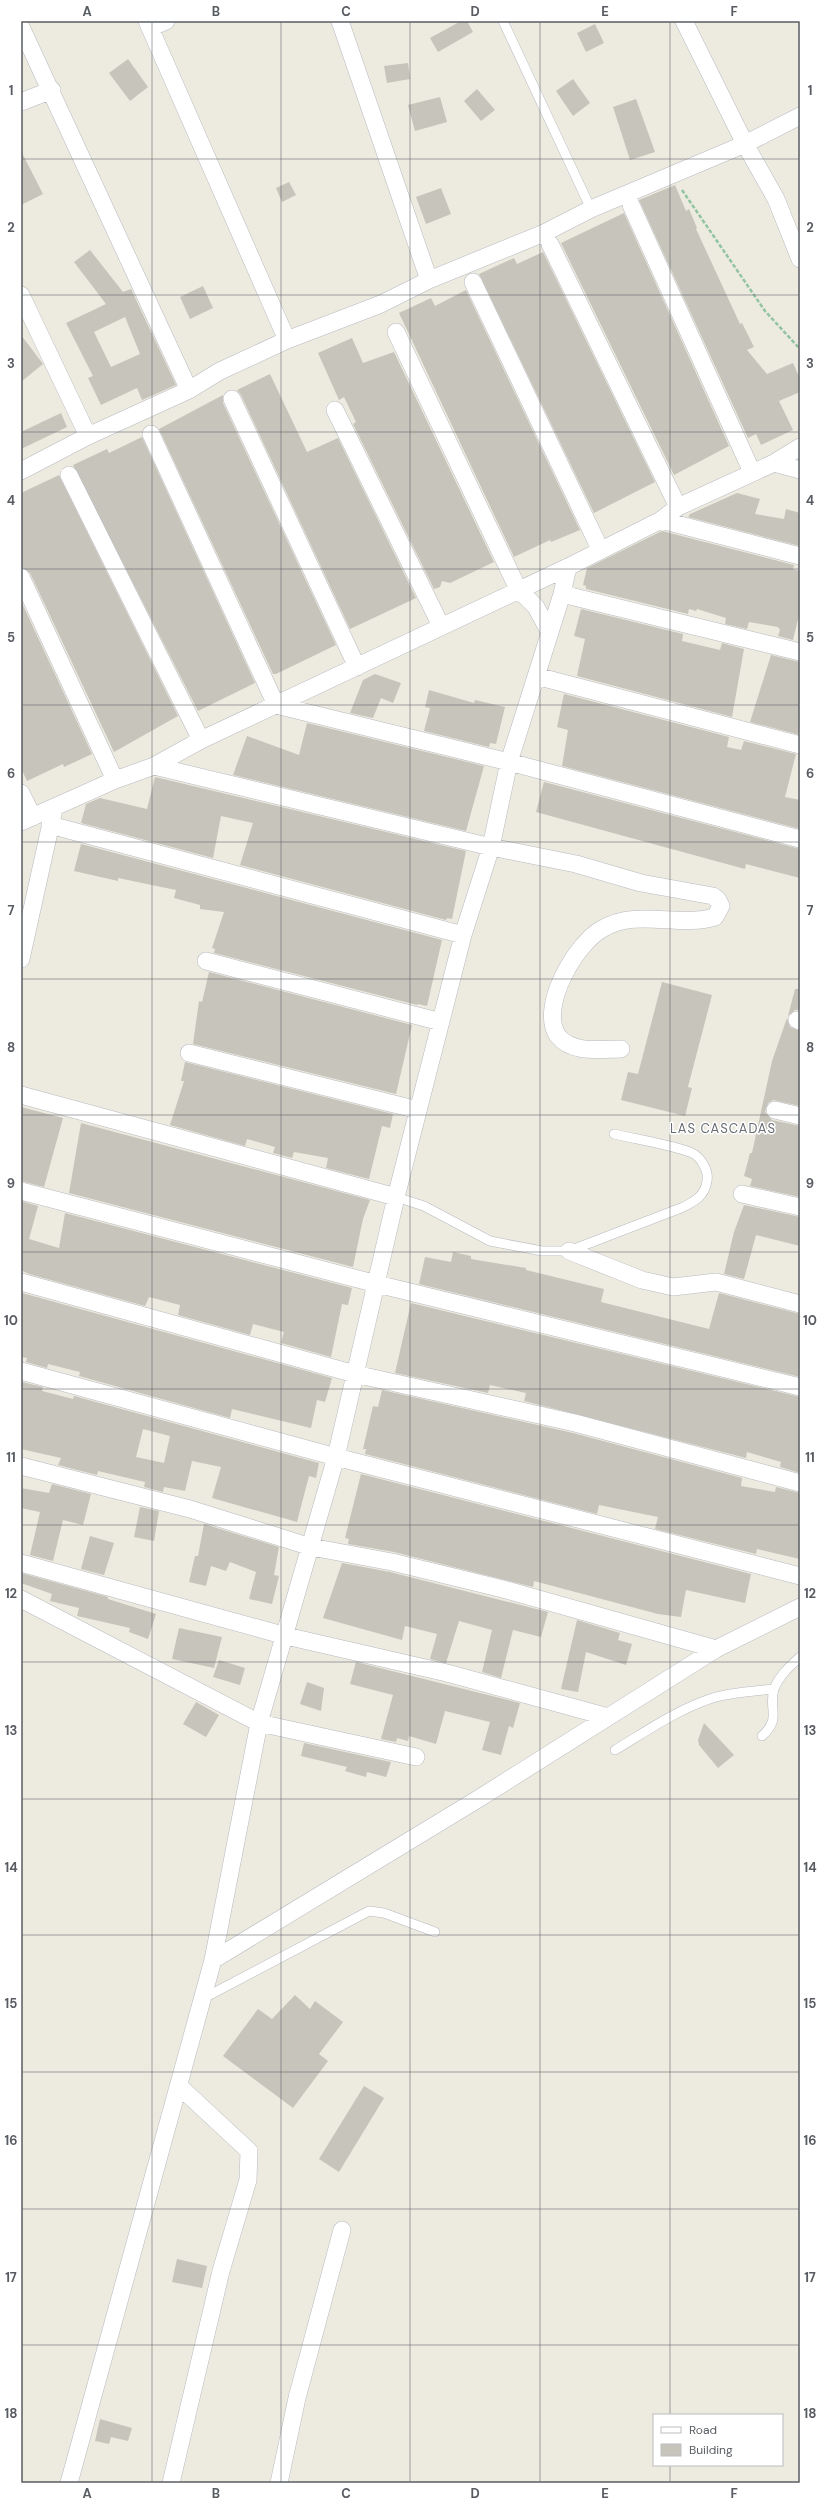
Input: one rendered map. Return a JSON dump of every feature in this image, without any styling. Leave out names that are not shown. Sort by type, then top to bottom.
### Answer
[{"type":"street","points":[[166,21],[148,24],[287,340]]},
{"type":"street","points":[[340,21],[429,280]]},
{"type":"street","points":[[684,21],[745,144],[776,199],[800,259]]},
{"type":"street","points":[[21,27],[52,90],[189,390]]},
{"type":"street","points":[[21,102],[52,90]]},
{"type":"street","points":[[21,471],[88,436],[189,390],[220,371],[287,340],[382,304],[429,280],[544,233],[591,209],[745,144],[800,116]]},
{"type":"street","points":[[631,205],[752,472]]},
{"type":"street","points":[[550,244],[678,507]]},
{"type":"street","points":[[473,282],[600,549]]},
{"type":"street","points":[[21,296],[88,436]]},
{"type":"street","points":[[396,332],[518,589],[536,607],[550,633]]},
{"type":"street","points":[[232,399],[356,667]]},
{"type":"street","points":[[335,410],[441,626]]},
{"type":"street","points":[[151,434],[276,705]]},
{"type":"street","points":[[21,793],[27,820],[115,780],[154,766],[200,740],[518,589],[568,567],[600,549],[661,520],[678,507],[774,463],[800,447]]},
{"type":"street","points":[[774,463],[800,470]]},
{"type":"street","points":[[69,475],[200,740]]},
{"type":"street","points":[[661,520],[800,556]]},
{"type":"street","points":[[69,2483],[213,1960],[259,1723],[286,1636],[336,1457],[396,1198],[463,935],[491,848],[509,762],[562,594],[568,567]]},
{"type":"street","points":[[21,577],[115,780]]},
{"type":"street","points":[[562,594],[800,652]]},
{"type":"street","points":[[536,676],[800,745]]},
{"type":"street","points":[[276,705],[509,762],[800,839]]},
{"type":"street","points":[[154,766],[491,848],[576,864],[641,883],[704,894],[718,900],[721,906],[719,913],[710,918],[639,918],[620,922],[602,929],[586,941],[572,959],[560,980],[554,1006],[553,1024],[559,1036],[570,1044],[583,1049],[621,1049]]},
{"type":"street","points":[[21,959],[55,808]]},
{"type":"street","points":[[50,825],[463,935]]},
{"type":"street","points":[[206,961],[441,1022]]},
{"type":"street","points":[[189,1053],[418,1110]]},
{"type":"street","points":[[21,1095],[396,1198]]},
{"type":"street","points":[[775,1110],[800,1116]]},
{"type":"street","points":[[21,1191],[377,1284],[800,1387]]},
{"type":"street","points":[[742,1194],[800,1208]]},
{"type":"street","points":[[569,1251],[607,1267],[658,1283],[684,1287],[716,1282],[800,1304]]},
{"type":"street","points":[[21,1282],[355,1374],[575,1423],[800,1483]]},
{"type":"street","points":[[21,1371],[336,1457],[800,1576]]},
{"type":"street","points":[[21,1466],[190,1509],[311,1547],[392,1562],[503,1589],[716,1649]]},
{"type":"street","points":[[21,1563],[286,1636],[447,1673],[608,1717]]},
{"type":"street","points":[[21,1599],[259,1723],[416,1757]]},
{"type":"street","points":[[213,1960],[478,1799],[716,1649],[800,1607]]},
{"type":"street","points":[[170,2483],[221,2271],[248,2180],[249,2151],[178,2086]]},
{"type":"street","points":[[279,2483],[297,2398],[342,2230]]},
{"type":"lane","points":[[503,21],[591,209]]},
{"type":"lane","points":[[396,1198],[424,1206],[490,1241],[542,1251],[569,1251],[682,1208],[696,1201],[704,1191],[708,1180],[706,1169],[693,1153],[614,1134]]},
{"type":"lane","points":[[762,1736],[773,1723],[774,1689],[780,1678],[800,1657]]},
{"type":"lane","points":[[615,1750],[666,1719],[700,1703],[732,1694],[774,1689]]},
{"type":"lane","points":[[202,1999],[369,1911],[384,1913],[435,1932]]},
{"type":"path","points":[[672,176],[765,311],[800,349]]},
{"type":"building","points":[[461,21],[467,21],[473,32],[438,52],[430,38]]},
{"type":"building","points":[[595,24],[604,43],[586,52],[577,33]]},
{"type":"building","points":[[128,59],[148,87],[130,101],[109,73]]},
{"type":"building","points":[[408,63],[410,79],[387,83],[384,66]]},
{"type":"building","points":[[573,79],[590,103],[573,116],[556,91]]},
{"type":"building","points":[[477,89],[495,110],[481,121],[464,101]]},
{"type":"building","points":[[440,97],[447,122],[415,131],[408,105]]},
{"type":"building","points":[[636,99],[655,152],[630,160],[613,107]]},
{"type":"building","points":[[21,151],[43,194],[21,205]]},
{"type":"building","points":[[289,182],[296,195],[282,202],[276,188]]},
{"type":"building","points":[[675,185],[686,211],[689,209],[697,228],[696,229],[740,324],[742,323],[754,347],[747,350],[767,374],[793,363],[800,379],[800,392],[779,401],[793,430],[761,445],[756,434],[748,438],[639,200]]},
{"type":"building","points":[[441,188],[451,214],[426,224],[416,197]]},
{"type":"building","points":[[624,213],[729,446],[674,475],[561,243]]},
{"type":"building","points":[[90,250],[123,292],[131,289],[176,385],[142,400],[137,388],[101,405],[88,378],[93,376],[66,323],[106,304],[74,262]],"holes":[[[125,317],[140,354],[111,367],[94,332]]]},
{"type":"building","points":[[543,252],[655,482],[594,513],[479,274],[514,258],[517,264]]},
{"type":"building","points":[[203,286],[213,308],[190,319],[180,297]]},
{"type":"building","points":[[466,290],[580,530],[551,542],[550,540],[514,557],[399,313],[431,298],[435,306]]},
{"type":"building","points":[[21,335],[43,364],[21,382]]},
{"type":"building","points":[[352,338],[363,363],[394,352],[494,562],[450,583],[442,581],[440,587],[434,589],[353,424],[356,422],[344,397],[339,400],[318,353]]},
{"type":"building","points":[[270,374],[307,452],[338,438],[416,598],[350,629],[241,395],[237,390]]},
{"type":"building","points":[[223,395],[223,403],[336,645],[276,674],[273,674],[159,429]]},
{"type":"building","points":[[61,413],[67,427],[21,449],[21,432]]},
{"type":"building","points":[[142,437],[255,683],[198,711],[73,465],[107,449],[109,453]]},
{"type":"building","points":[[59,475],[178,716],[114,752],[30,573],[21,567],[21,493]]},
{"type":"building","points":[[737,493],[760,499],[755,514],[784,519],[786,509],[800,513],[800,546],[688,517],[690,514]]},
{"type":"building","points":[[662,531],[794,565],[793,569],[800,571],[800,611],[793,640],[778,636],[780,630],[778,627],[749,622],[747,629],[725,624],[726,618],[697,609],[696,611],[689,609],[688,614],[586,589],[586,586],[583,585],[587,568]]},
{"type":"building","points":[[21,601],[92,754],[64,767],[63,764],[27,781],[21,768]]},
{"type":"building","points":[[581,609],[683,634],[682,641],[720,650],[722,643],[744,649],[732,717],[577,676],[585,639],[574,636]]},
{"type":"building","points":[[771,655],[800,662],[800,735],[750,722]]},
{"type":"building","points":[[375,674],[401,683],[393,703],[381,698],[373,718],[350,713],[363,680]]},
{"type":"building","points":[[429,690],[474,703],[475,700],[505,707],[496,744],[490,743],[489,747],[424,731],[430,708],[425,707]]},
{"type":"building","points":[[564,694],[729,737],[727,747],[741,750],[744,741],[796,754],[785,797],[800,800],[800,829],[562,766],[568,730],[557,727]]},
{"type":"building","points":[[307,723],[484,766],[466,831],[233,775],[247,736],[299,755]]},
{"type":"building","points":[[155,777],[466,851],[452,919],[447,918],[446,920],[240,865],[253,823],[221,816],[213,858],[81,823],[86,804],[100,798],[147,809]]},
{"type":"building","points":[[544,782],[800,849],[800,878],[746,864],[745,869],[536,812]]},
{"type":"building","points":[[81,844],[442,940],[427,1006],[417,1005],[214,953],[215,949],[212,948],[224,912],[200,909],[200,905],[174,898],[176,890],[118,878],[118,881],[74,871]]},
{"type":"building","points":[[209,972],[412,1025],[396,1094],[193,1044],[199,1001],[202,1002]]},
{"type":"building","points":[[662,982],[712,995],[688,1087],[692,1088],[685,1116],[621,1100],[628,1072],[638,1074]]},
{"type":"building","points":[[795,989],[800,989],[800,1010],[795,1010],[788,1016]]},
{"type":"building","points":[[787,1018],[790,1027],[800,1031],[800,1106],[773,1100],[768,1103],[765,1112],[772,1120],[800,1126],[800,1197],[750,1186],[752,1179],[744,1176],[750,1153],[752,1153],[772,1061]]},
{"type":"building","points":[[185,1062],[393,1114],[390,1128],[382,1126],[369,1179],[326,1168],[328,1158],[294,1152],[292,1158],[273,1153],[275,1147],[247,1139],[245,1146],[170,1125],[184,1081],[181,1081]]},
{"type":"building","points":[[21,1107],[63,1118],[44,1187],[21,1181]]},
{"type":"building","points":[[81,1123],[370,1200],[363,1219],[353,1267],[69,1193]]},
{"type":"building","points":[[21,1201],[38,1206],[29,1239],[59,1248],[65,1213],[352,1288],[348,1305],[342,1304],[331,1357],[281,1343],[284,1332],[253,1324],[250,1335],[178,1315],[180,1305],[149,1297],[145,1306],[29,1274],[21,1270]]},
{"type":"building","points":[[744,1205],[800,1217],[800,1246],[756,1235],[744,1279],[724,1274],[734,1232]]},
{"type":"building","points":[[453,1252],[471,1256],[471,1259],[526,1268],[526,1270],[604,1289],[601,1302],[709,1329],[719,1293],[800,1314],[800,1377],[419,1284],[425,1257],[451,1262]]},
{"type":"building","points":[[22,1293],[332,1378],[325,1402],[317,1400],[311,1428],[232,1409],[230,1418],[79,1376],[80,1372],[48,1364],[47,1368],[26,1362],[27,1358],[21,1357]]},
{"type":"building","points":[[411,1303],[800,1397],[800,1473],[780,1467],[781,1462],[747,1452],[746,1458],[524,1401],[526,1393],[490,1385],[488,1393],[395,1373]]},
{"type":"building","points":[[22,1382],[43,1387],[42,1391],[73,1399],[74,1396],[319,1463],[316,1478],[309,1476],[297,1522],[212,1498],[221,1467],[192,1461],[185,1491],[164,1487],[163,1492],[144,1487],[145,1482],[98,1471],[97,1475],[58,1465],[61,1458],[21,1449]],"holes":[[[143,1429],[170,1436],[164,1463],[136,1457]]]},
{"type":"building","points":[[382,1390],[573,1433],[742,1478],[741,1486],[775,1492],[776,1487],[800,1493],[800,1559],[757,1549],[756,1554],[655,1529],[658,1517],[599,1505],[597,1514],[365,1454],[366,1449],[363,1449],[373,1406],[378,1407]]},
{"type":"building","points":[[361,1474],[751,1574],[745,1603],[686,1590],[681,1617],[658,1614],[534,1581],[533,1587],[394,1552],[348,1544],[349,1539],[345,1538]]},
{"type":"building","points":[[52,1484],[91,1494],[83,1525],[63,1520],[53,1561],[30,1555],[40,1512],[21,1508],[21,1488],[49,1493]]},
{"type":"building","points":[[140,1507],[159,1511],[154,1541],[134,1537]]},
{"type":"building","points":[[204,1524],[279,1547],[274,1575],[279,1576],[272,1604],[249,1599],[256,1572],[230,1562],[226,1571],[211,1566],[206,1586],[189,1582],[195,1556],[198,1556]]},
{"type":"building","points":[[90,1536],[114,1543],[104,1575],[81,1569]]},
{"type":"building","points":[[342,1563],[390,1572],[548,1612],[541,1637],[513,1630],[501,1678],[482,1672],[492,1630],[459,1621],[446,1663],[430,1659],[437,1634],[405,1626],[402,1640],[323,1618]]},
{"type":"building","points":[[21,1573],[108,1597],[108,1599],[156,1614],[148,1639],[129,1632],[130,1628],[77,1616],[79,1608],[50,1601],[52,1594],[21,1583]]},
{"type":"building","points":[[577,1620],[620,1633],[618,1640],[632,1644],[626,1665],[586,1652],[578,1692],[561,1689]]},
{"type":"building","points":[[179,1628],[222,1637],[214,1668],[172,1659]]},
{"type":"building","points":[[219,1660],[245,1668],[240,1685],[213,1677]]},
{"type":"building","points":[[356,1662],[520,1703],[513,1728],[509,1726],[501,1755],[482,1750],[490,1722],[445,1711],[436,1744],[409,1736],[408,1741],[397,1738],[396,1742],[381,1739],[393,1695],[350,1684]]},
{"type":"building","points":[[307,1682],[324,1688],[321,1711],[300,1704]]},
{"type":"building","points":[[196,1702],[219,1715],[206,1737],[183,1724]]},
{"type":"building","points":[[704,1723],[734,1755],[718,1768],[699,1745],[698,1740]]},
{"type":"building","points":[[304,1743],[391,1762],[386,1777],[367,1772],[366,1777],[345,1771],[347,1767],[301,1756]]},
{"type":"building","points":[[295,1995],[310,2009],[315,2001],[343,2022],[319,2054],[328,2061],[293,2108],[223,2056],[258,2009],[272,2019]]},
{"type":"building","points":[[364,2086],[384,2098],[339,2172],[319,2159]]},
{"type":"building","points":[[177,2259],[207,2266],[202,2288],[172,2282]]},
{"type":"building","points":[[100,2419],[132,2428],[128,2441],[111,2437],[109,2444],[95,2441]]},
{"type":"district","name":"LAS CASCADAS","points":[[723,1128]]}]
